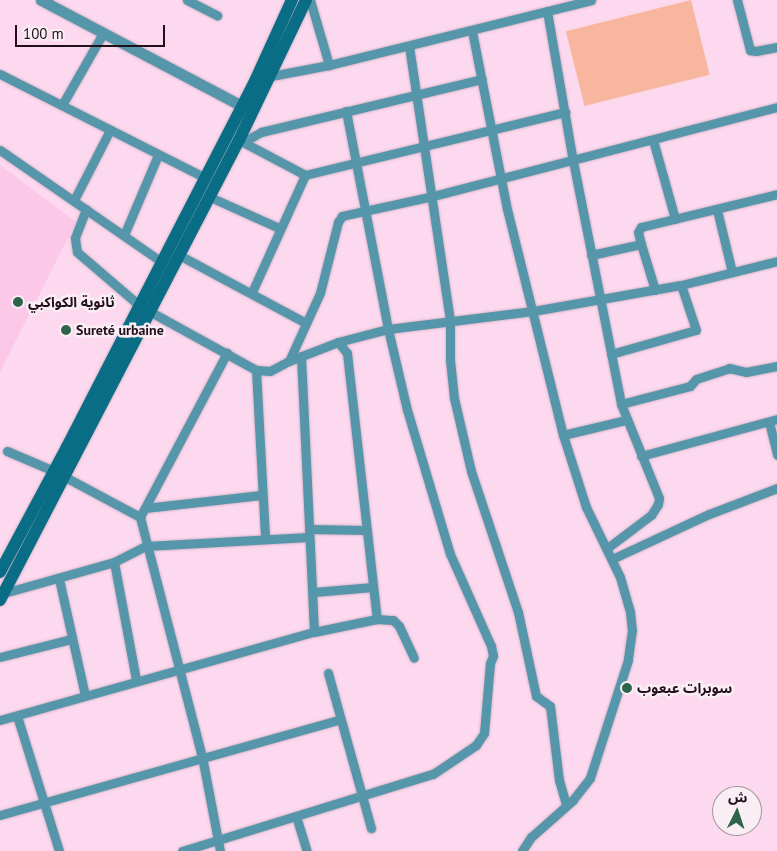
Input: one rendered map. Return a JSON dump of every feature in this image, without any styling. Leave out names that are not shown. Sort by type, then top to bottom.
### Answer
[{"type":"main road","points":[[145,309],[162,262],[256,79],[292,0]]},
{"type":"main road","points":[[2,597],[59,474],[145,309],[180,255],[241,141],[308,0]]},
{"type":"main road","points":[[0,572],[59,474]]},
{"type":"street","points":[[41,0],[254,112]]},
{"type":"street","points":[[187,0],[217,15]]},
{"type":"street","points":[[308,0],[329,65]]},
{"type":"street","points":[[256,79],[329,65],[472,31],[551,6],[591,0]]},
{"type":"street","points":[[737,0],[750,50],[756,51],[777,47]]},
{"type":"street","points":[[551,6],[573,161],[621,404],[659,498],[658,504],[651,515],[606,549]]},
{"type":"street","points":[[472,31],[501,178],[564,435],[586,507],[620,576],[630,612],[632,644],[586,786],[537,831],[522,851]]},
{"type":"street","points":[[62,106],[102,33]]},
{"type":"street","points":[[409,46],[433,196],[450,320],[450,360],[454,398],[471,471],[518,612],[536,696],[550,706],[559,780],[566,805]]},
{"type":"street","points":[[0,75],[206,178]]},
{"type":"street","points":[[241,141],[261,132],[346,110],[482,79]]},
{"type":"street","points":[[289,361],[320,293],[338,222],[342,216],[433,196],[573,161],[777,107]]},
{"type":"street","points":[[182,851],[440,772],[481,740],[484,733],[490,663],[493,656],[486,633],[450,554],[407,410],[388,329],[346,110]]},
{"type":"street","points":[[241,141],[305,175],[566,112]]},
{"type":"street","points":[[74,200],[110,130]]},
{"type":"street","points":[[653,140],[675,219]]},
{"type":"street","points":[[0,150],[162,262]]},
{"type":"street","points":[[124,235],[158,155]]},
{"type":"street","points":[[252,292],[279,228],[305,175]]},
{"type":"street","points":[[655,290],[638,232],[641,227],[777,194]]},
{"type":"street","points":[[210,197],[279,228]]},
{"type":"street","points":[[86,209],[75,238],[77,252],[145,309],[256,370],[270,371],[289,361],[338,342],[388,329],[533,311],[655,290],[777,261]]},
{"type":"street","points":[[717,210],[732,272]]},
{"type":"street","points":[[591,255],[641,244]]},
{"type":"street","points":[[180,255],[252,292],[306,323]]},
{"type":"street","points":[[611,354],[696,330],[681,285]]},
{"type":"street","points":[[338,342],[347,353],[377,619]]},
{"type":"street","points":[[220,851],[202,757],[146,546],[142,512],[227,354]]},
{"type":"street","points":[[301,356],[309,533],[314,592],[314,632]]},
{"type":"street","points":[[621,404],[690,386],[696,379],[729,368],[746,372],[777,366]]},
{"type":"street","points":[[256,370],[261,495],[265,538]]},
{"type":"street","points":[[564,435],[626,420]]},
{"type":"street","points":[[641,456],[773,421],[777,455]]},
{"type":"street","points":[[7,451],[142,512],[261,495]]},
{"type":"street","points":[[612,559],[709,514],[777,488]]},
{"type":"street","points":[[2,597],[114,562],[146,546],[366,530]]},
{"type":"street","points":[[114,562],[136,680]]},
{"type":"street","points":[[59,580],[85,695]]},
{"type":"street","points":[[314,592],[373,588]]},
{"type":"street","points":[[0,720],[178,668],[314,632],[377,619],[393,620],[397,624],[414,658]]},
{"type":"street","points":[[0,657],[71,639]]},
{"type":"street","points":[[328,673],[360,798],[371,828]]},
{"type":"street","points":[[17,716],[59,851]]},
{"type":"street","points":[[0,815],[339,720]]},
{"type":"street","points":[[296,816],[306,851]]},
{"type":"shaded area","points":[[691,0],[710,75],[584,106],[566,31]]},
{"type":"shaded area","name":"ثانوية الكواكبي","points":[[0,165],[76,222],[0,372]]},
{"type":"place","name":"ثانوية الكواكبي","points":[[18,302]]},
{"type":"place","name":"Sureté urbaine","points":[[66,330]]},
{"type":"place","name":"سوبرات عبعوب","points":[[627,688]]}]
